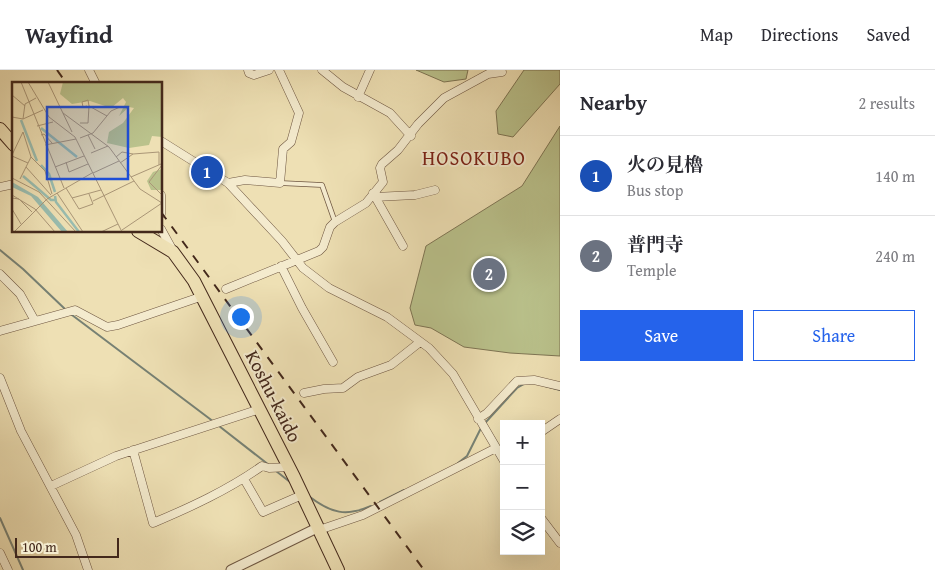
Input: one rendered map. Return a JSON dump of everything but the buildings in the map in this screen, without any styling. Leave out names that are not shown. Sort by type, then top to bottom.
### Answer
[{"type":"highway","points":[[0,129],[12,143]]},
{"type":"highway","name":"Koshu-kaido","points":[[140,232],[173,252],[203,296],[260,409],[287,471],[302,494],[338,570]]},
{"type":"street","points":[[89,70],[95,82]]},
{"type":"street","points":[[248,70],[249,73],[254,75],[268,70]]},
{"type":"street","points":[[228,183],[245,180],[280,183],[283,149],[291,142],[299,113],[279,70]]},
{"type":"street","points":[[322,70],[358,97],[390,113],[410,136]]},
{"type":"street","points":[[358,97],[370,70]]},
{"type":"street","points":[[226,289],[319,251],[323,247],[330,227],[366,203],[374,195],[383,182],[380,168],[382,164],[398,150],[418,124],[444,98],[488,74],[502,72]]},
{"type":"street","points":[[162,142],[228,183],[282,241],[295,260],[329,288],[388,317],[444,362],[500,454]]},
{"type":"street","points":[[374,195],[415,195],[435,190]]},
{"type":"street","points":[[374,195],[403,246]]},
{"type":"street","points":[[162,231],[173,252]]},
{"type":"street","points":[[281,266],[302,308],[333,362]]},
{"type":"street","points":[[0,274],[20,294],[35,321]]},
{"type":"street","points":[[0,331],[71,310],[80,311],[107,327],[203,296]]},
{"type":"street","points":[[304,394],[324,389],[343,388],[358,377],[391,365],[420,342]]},
{"type":"street","points":[[0,378],[21,431],[76,535],[88,570]]},
{"type":"street","points":[[479,420],[517,381],[534,380],[560,386]]},
{"type":"street","points":[[51,486],[133,450],[260,409]]},
{"type":"street","points":[[545,429],[560,419]]},
{"type":"street","points":[[231,570],[318,529],[363,515],[496,448]]},
{"type":"street","points":[[133,450],[153,523],[184,510],[244,479],[262,466],[287,471]]},
{"type":"street","points":[[244,479],[263,512],[302,494]]},
{"type":"street","points":[[545,523],[560,543]]},
{"type":"street","points":[[0,553],[8,570]]},
{"type":"lane","points":[[280,183],[322,185],[335,222]]},
{"type":"green space","points":[[416,70],[468,70],[466,79],[444,82]]},
{"type":"green space","points":[[524,70],[560,70],[560,84],[513,137],[498,134],[496,111]]},
{"type":"green space","points":[[560,126],[560,356],[510,353],[464,347],[431,328],[415,325],[410,308],[426,246],[522,186]]},
{"type":"waterway","points":[[0,250],[66,310]]},
{"type":"waterway","points":[[72,315],[214,422]]},
{"type":"waterway","points":[[485,423],[517,388],[524,384]]},
{"type":"waterway","points":[[545,386],[560,390]]},
{"type":"waterway","points":[[219,426],[269,465]]},
{"type":"waterway","points":[[458,463],[467,456],[482,426]]},
{"type":"waterway","points":[[276,471],[290,482]]},
{"type":"waterway","points":[[380,502],[404,490]]},
{"type":"waterway","points":[[310,497],[325,507],[339,512],[354,511],[371,506]]},
{"type":"waterway","points":[[0,518],[23,570]]},
{"type":"railway","points":[[57,70],[66,82]]},
{"type":"railway","points":[[162,213],[424,570]]},
{"type":"place","name":"火の見櫓","points":[[207,172]]},
{"type":"place","name":"普門寺","points":[[489,274]]},
{"type":"district","name":"HOSOKUBO","points":[[474,158]]}]
